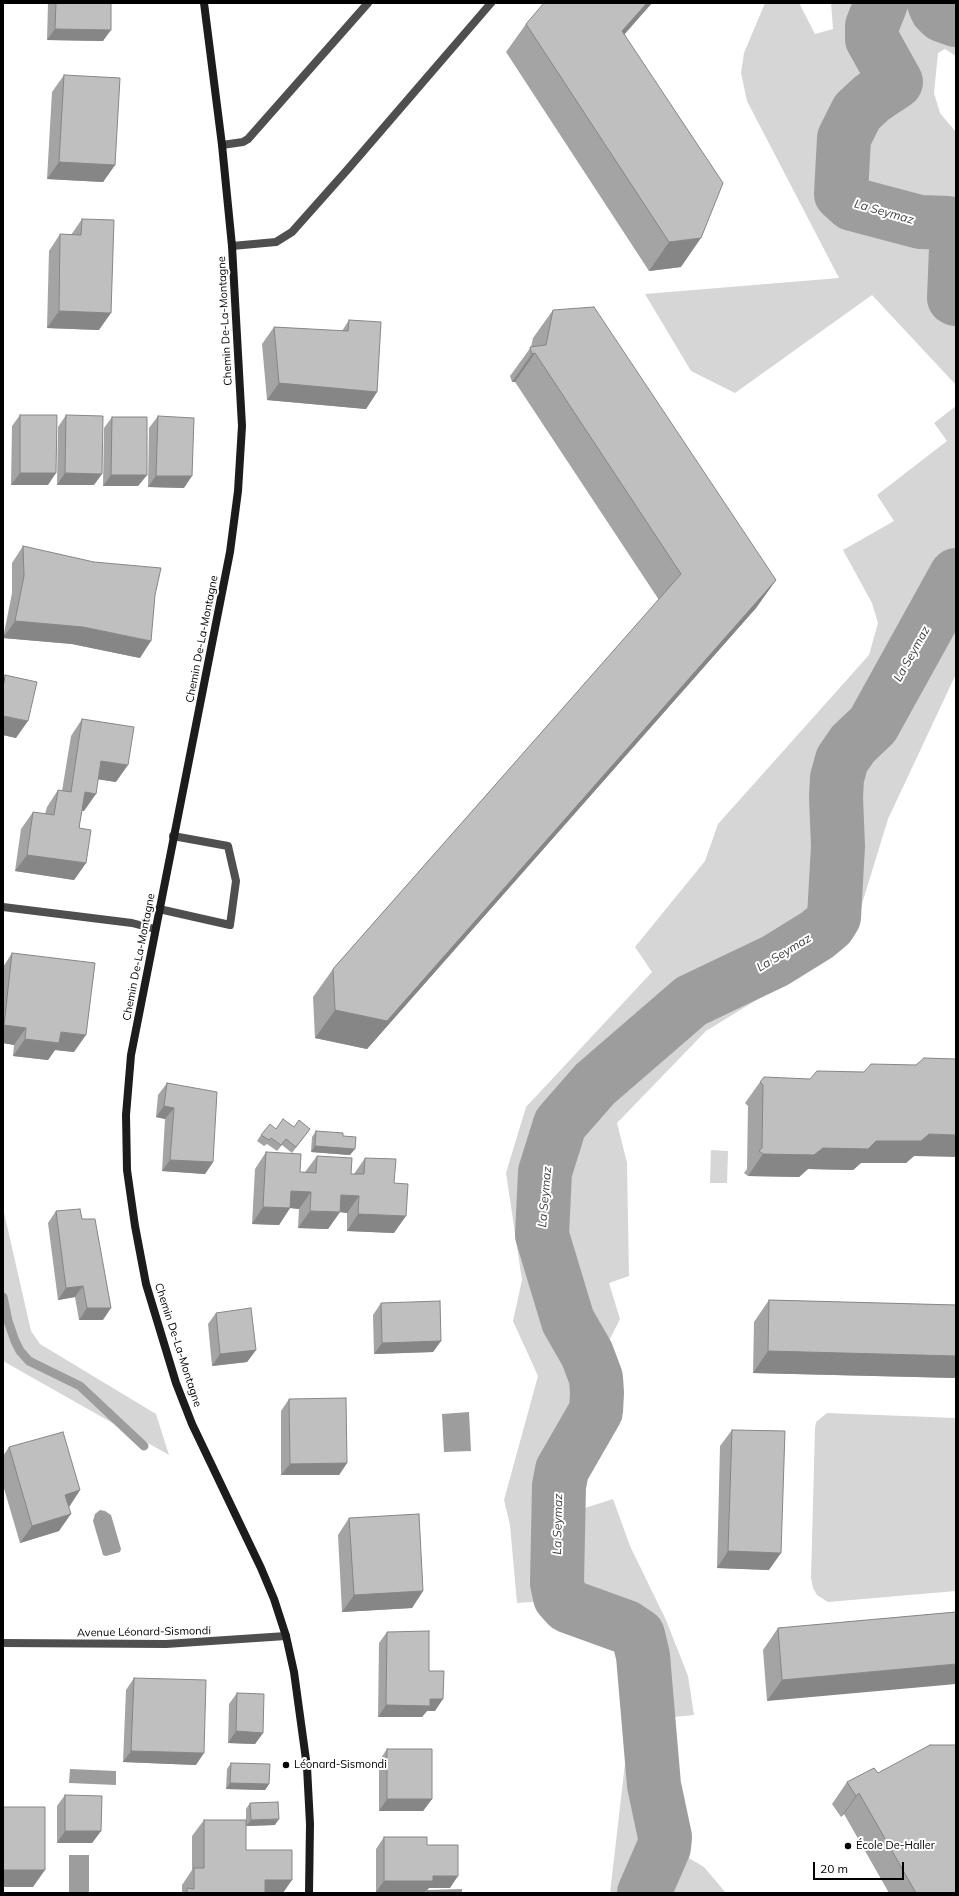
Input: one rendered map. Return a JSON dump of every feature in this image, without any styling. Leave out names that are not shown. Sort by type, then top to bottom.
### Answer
[{"type":"street","name":"Chemin De-La-Montagne","points":[[204,3],[222,145],[232,246],[242,426],[238,491],[230,552],[131,1055],[126,1115],[127,1170],[135,1226],[146,1284],[176,1383],[192,1424],[261,1568],[274,1599],[286,1636],[294,1672],[307,1767],[310,1824],[309,1893]]},
{"type":"street","points":[[222,145],[243,142],[248,139],[368,3]]},
{"type":"street","points":[[232,246],[276,242],[292,232],[348,170],[491,3]]},
{"type":"street","points":[[159,909],[230,925],[236,881],[228,846],[173,836]]},
{"type":"street","points":[[3,907],[132,923],[155,929]]},
{"type":"street","name":"Avenue Léonard-Sismondi","points":[[3,1643],[166,1644],[286,1636]]},
{"type":"shaded area","points":[[765,3],[799,3],[815,34],[833,29],[831,3],[956,3],[956,56],[945,49],[938,53],[934,93],[940,113],[956,132],[956,385],[872,295],[735,393],[691,371],[645,294],[839,278],[747,101],[741,73],[744,53]]},
{"type":"shaded area","points":[[956,406],[956,674],[888,819],[858,917],[807,969],[706,1031],[617,1123],[627,1163],[629,1276],[609,1283],[620,1319],[607,1345],[619,1393],[612,1419],[585,1469],[585,1508],[613,1499],[630,1546],[666,1620],[688,1676],[694,1715],[662,1718],[660,1678],[640,1623],[624,1611],[574,1599],[517,1603],[510,1525],[504,1500],[538,1376],[513,1321],[522,1280],[506,1173],[526,1107],[652,972],[635,947],[705,861],[718,824],[869,655],[878,623],[872,603],[843,550],[894,521],[877,495],[947,441],[934,423]]},
{"type":"shaded area","points":[[711,1150],[728,1151],[727,1183],[710,1183]]},
{"type":"shaded area","points":[[3,1208],[31,1331],[40,1344],[156,1414],[169,1455],[3,1361]]},
{"type":"shaded area","points":[[469,1412],[471,1451],[444,1452],[442,1414]]},
{"type":"shaded area","points":[[827,1413],[956,1418],[956,1591],[828,1602],[817,1595],[813,1588],[811,1578],[815,1428],[816,1422]]},
{"type":"shaded area","points":[[100,1510],[111,1515],[121,1549],[120,1552],[106,1556],[103,1555],[93,1521],[95,1514]]},
{"type":"shaded area","points":[[626,1755],[676,1759],[677,1851],[704,1867],[726,1893],[610,1893]]},
{"type":"shaded area","points":[[70,1769],[116,1771],[116,1785],[69,1783]]},
{"type":"shaded area","points":[[69,1855],[89,1855],[89,1893],[69,1893]]},
{"type":"shaded area","points":[[462,1889],[462,1893],[426,1893],[426,1890]]},
{"type":"building","points":[[56,3],[111,3],[111,30],[55,29]]},
{"type":"building","points":[[544,3],[647,3],[622,31],[723,183],[701,238],[669,242],[526,24]]},
{"type":"building","points":[[64,75],[120,78],[115,165],[59,162]]},
{"type":"building","points":[[82,219],[114,220],[111,313],[59,311],[60,234],[81,235]]},
{"type":"building","points":[[594,307],[776,580],[387,1021],[335,1010],[333,969],[681,574],[535,353],[532,354],[530,347],[546,345],[553,310]]},
{"type":"building","points":[[349,320],[381,322],[377,392],[279,383],[274,327],[348,331]]},
{"type":"building","points":[[20,415],[57,415],[56,473],[20,473]]},
{"type":"building","points":[[66,415],[103,416],[102,474],[65,473]]},
{"type":"building","points":[[158,416],[194,418],[192,476],[156,476]]},
{"type":"building","points":[[112,417],[147,417],[147,475],[111,475]]},
{"type":"building","points":[[23,546],[94,562],[161,568],[155,595],[151,641],[83,627],[15,621],[24,576]]},
{"type":"building","points":[[5,675],[37,682],[28,721],[3,716],[3,683]]},
{"type":"building","points":[[82,719],[134,727],[128,765],[101,761],[96,794],[85,792],[79,828],[91,830],[86,863],[27,855],[33,812],[54,815],[58,790],[71,792]]},
{"type":"building","points":[[12,953],[95,963],[86,1035],[61,1032],[59,1043],[25,1039],[26,1028],[4,1025]]},
{"type":"building","points":[[924,1058],[956,1059],[956,1135],[929,1134],[921,1141],[876,1141],[868,1149],[823,1148],[814,1155],[763,1154],[759,1151],[762,1148],[763,1085],[760,1082],[764,1077],[810,1079],[817,1071],[864,1072],[871,1064],[916,1065]]},
{"type":"building","points":[[167,1083],[217,1092],[213,1162],[170,1160],[174,1108],[164,1106]]},
{"type":"building","points":[[283,1119],[294,1127],[299,1120],[310,1129],[296,1147],[286,1139],[281,1145],[271,1138],[269,1140],[261,1135],[270,1124],[276,1129]]},
{"type":"building","points":[[316,1131],[343,1133],[343,1136],[356,1137],[355,1149],[315,1146]]},
{"type":"building","points":[[266,1152],[301,1154],[300,1172],[316,1173],[317,1156],[352,1158],[351,1174],[364,1174],[365,1158],[396,1159],[394,1183],[408,1184],[406,1216],[358,1214],[359,1196],[341,1195],[340,1212],[310,1211],[311,1192],[291,1191],[290,1208],[263,1207]]},
{"type":"building","points":[[80,1209],[82,1219],[95,1219],[111,1308],[87,1308],[83,1286],[66,1288],[56,1211]]},
{"type":"building","points":[[769,1300],[956,1305],[956,1356],[768,1351]]},
{"type":"building","points":[[440,1301],[441,1341],[382,1343],[381,1303]]},
{"type":"building","points":[[251,1308],[256,1350],[220,1354],[216,1313]]},
{"type":"building","points":[[346,1398],[347,1463],[290,1464],[289,1399]]},
{"type":"building","points":[[732,1430],[785,1431],[781,1553],[728,1551]]},
{"type":"building","points":[[63,1432],[80,1490],[65,1495],[71,1514],[32,1526],[9,1447]]},
{"type":"building","points":[[419,1514],[423,1591],[354,1595],[349,1518]]},
{"type":"building","points":[[956,1612],[956,1664],[782,1680],[778,1628]]},
{"type":"building","points":[[429,1631],[429,1671],[444,1671],[443,1699],[430,1699],[430,1706],[386,1705],[387,1632]]},
{"type":"building","points":[[134,1678],[206,1680],[204,1753],[131,1751]]},
{"type":"building","points":[[237,1693],[264,1694],[263,1733],[236,1731]]},
{"type":"building","points":[[930,1745],[956,1745],[956,1893],[916,1893],[859,1793],[856,1796],[847,1782],[874,1768],[878,1773]]},
{"type":"building","points":[[387,1749],[432,1749],[432,1799],[387,1799]]},
{"type":"building","points":[[231,1763],[270,1764],[269,1784],[230,1783]]},
{"type":"building","points":[[65,1795],[102,1796],[101,1831],[65,1831]]},
{"type":"building","points":[[278,1802],[279,1819],[251,1820],[250,1803]]},
{"type":"building","points":[[3,1807],[45,1807],[45,1870],[3,1870]]},
{"type":"building","points":[[204,1820],[246,1820],[246,1850],[292,1850],[292,1880],[265,1880],[265,1893],[187,1893],[187,1888],[194,1889],[194,1868],[204,1868]]},
{"type":"building","points":[[384,1837],[427,1837],[427,1845],[458,1845],[458,1876],[433,1876],[433,1881],[384,1881]]},
{"type":"waterway","name":"La Seymaz","points":[[881,3],[872,26],[872,39],[896,82],[872,98],[857,112],[844,138],[841,194],[852,204],[920,222],[948,223],[956,230]]},
{"type":"waterway","name":"La Seymaz","points":[[934,3],[937,10],[942,15],[956,20]]},
{"type":"waterway","name":"La Seymaz","points":[[956,248],[954,298],[956,299]]},
{"type":"waterway","name":"La Seymaz","points":[[644,1893],[664,1847],[665,1837],[654,1785],[643,1656],[638,1635],[626,1627],[568,1606],[560,1597],[557,1583],[559,1486],[562,1470],[596,1411],[597,1393],[596,1378],[587,1354],[568,1321],[542,1235],[545,1172],[560,1124],[595,1084],[691,1001],[775,961],[817,935],[829,925],[834,917],[838,846],[836,797],[837,778],[842,760],[853,744],[873,725],[956,575]]},
{"type":"waterway","points":[[3,1297],[8,1321],[15,1341],[20,1351],[29,1361],[80,1386],[144,1446]]},
{"type":"place","name":"Léonard-Sismondi","points":[[286,1765]]},
{"type":"place","name":"École De-Haller","points":[[848,1846]]}]
